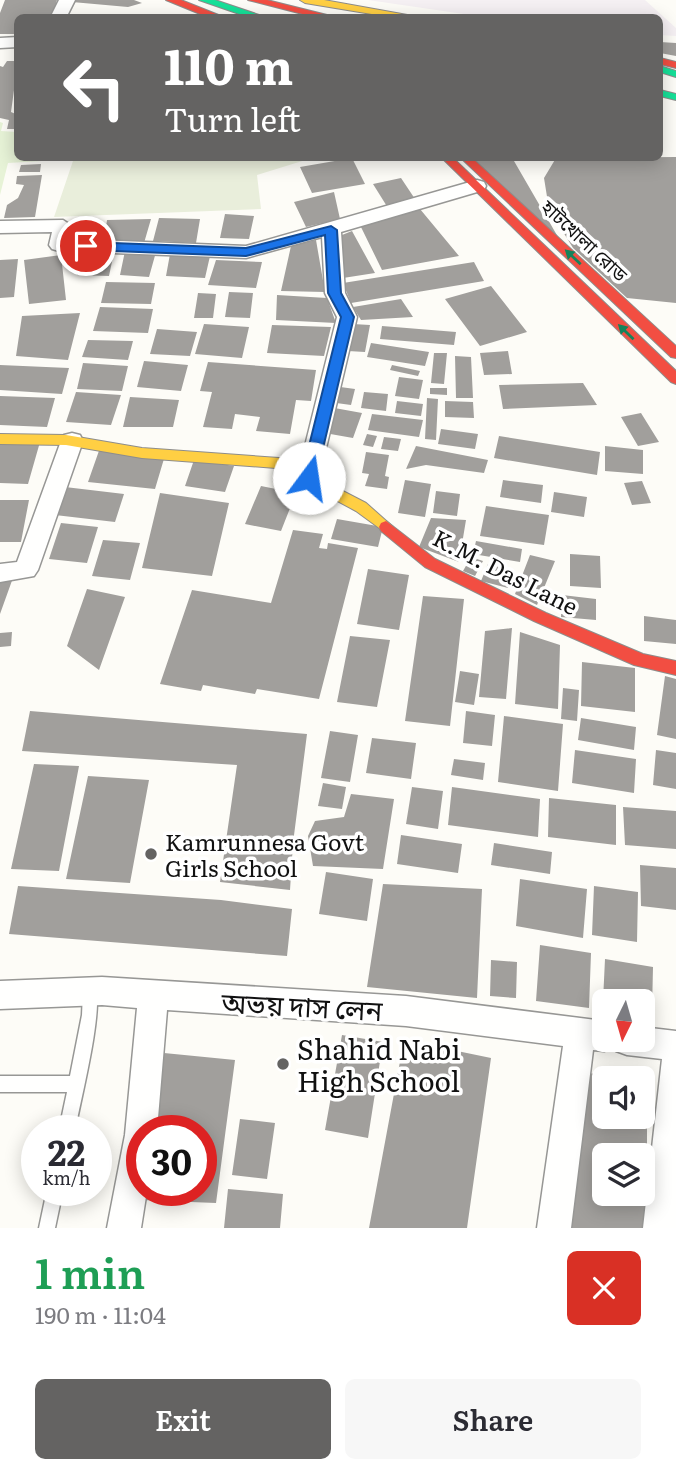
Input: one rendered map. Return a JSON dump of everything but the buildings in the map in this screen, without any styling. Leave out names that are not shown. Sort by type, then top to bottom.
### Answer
[{"type":"main road","points":[[171,0],[210,14]]},
{"type":"main road","points":[[191,0],[220,14]]},
{"type":"main road","points":[[204,0],[250,14]]},
{"type":"main road","points":[[253,0],[316,14]]},
{"type":"main road","points":[[305,0],[394,14]]},
{"type":"main road","points":[[450,161],[676,379]]},
{"type":"main road","name":"হাটখোলা রোড","points":[[469,161],[676,354]]},
{"type":"main road","name":"K.M. Das Lane","points":[[0,439],[72,441],[142,453],[279,463],[361,507],[430,563],[540,617],[639,660],[676,668]]},
{"type":"street","points":[[0,227],[62,226],[59,245],[246,252],[331,230],[477,186]]},
{"type":"street","points":[[309,478],[347,317],[335,293],[331,230]]},
{"type":"street","points":[[0,573],[26,570],[72,441]]},
{"type":"street","name":"অভয় দাস লেন","points":[[1,1002],[90,991],[405,1011],[592,1035]]},
{"type":"street","points":[[124,1228],[141,1135],[153,996]]},
{"type":"street","points":[[554,1228],[592,1035]]},
{"type":"street","points":[[655,1043],[676,1046]]},
{"type":"street","points":[[660,1228],[676,1062]]},
{"type":"lane","points":[[70,1115],[90,1015],[90,991]]},
{"type":"lane","points":[[0,1084],[76,1084]]},
{"type":"lane","points":[[47,1228],[52,1206]]},
{"type":"shaded area","points":[[368,0],[645,0],[660,14],[464,14]]},
{"type":"shaded area","points":[[663,16],[676,28],[676,36],[663,35]]},
{"type":"green space","points":[[0,122],[3,123],[1,131],[14,132],[14,161],[42,161],[8,163],[0,195]]},
{"type":"green space","points":[[73,161],[302,161],[257,175],[261,209],[54,217]]},
{"type":"traffic: fast","points":[[204,0],[250,14]]},
{"type":"traffic: fast","points":[[663,70],[676,74]]},
{"type":"traffic: fast","points":[[663,94],[676,97]]},
{"type":"traffic: slow","points":[[305,0],[394,14]]},
{"type":"traffic: slow","points":[[0,439],[66,440],[142,453],[279,463],[361,507],[386,527]]},
{"type":"traffic: jam","points":[[171,0],[210,14]]},
{"type":"traffic: jam","points":[[253,0],[316,14]]},
{"type":"traffic: jam","points":[[663,62],[676,65]]},
{"type":"traffic: jam","points":[[450,161],[676,379]]},
{"type":"traffic: jam","points":[[469,161],[676,354]]},
{"type":"traffic: jam","points":[[386,527],[430,563],[540,617],[640,660],[676,668]]},
{"type":"place","name":"Kamrunnesa Govt Girls School","points":[[151,854]]},
{"type":"place","name":"Shahid Nabi High School","points":[[283,1064]]},
{"type":"route","points":[[86,246],[246,252],[331,230],[335,293],[347,317],[309,478]]}]
